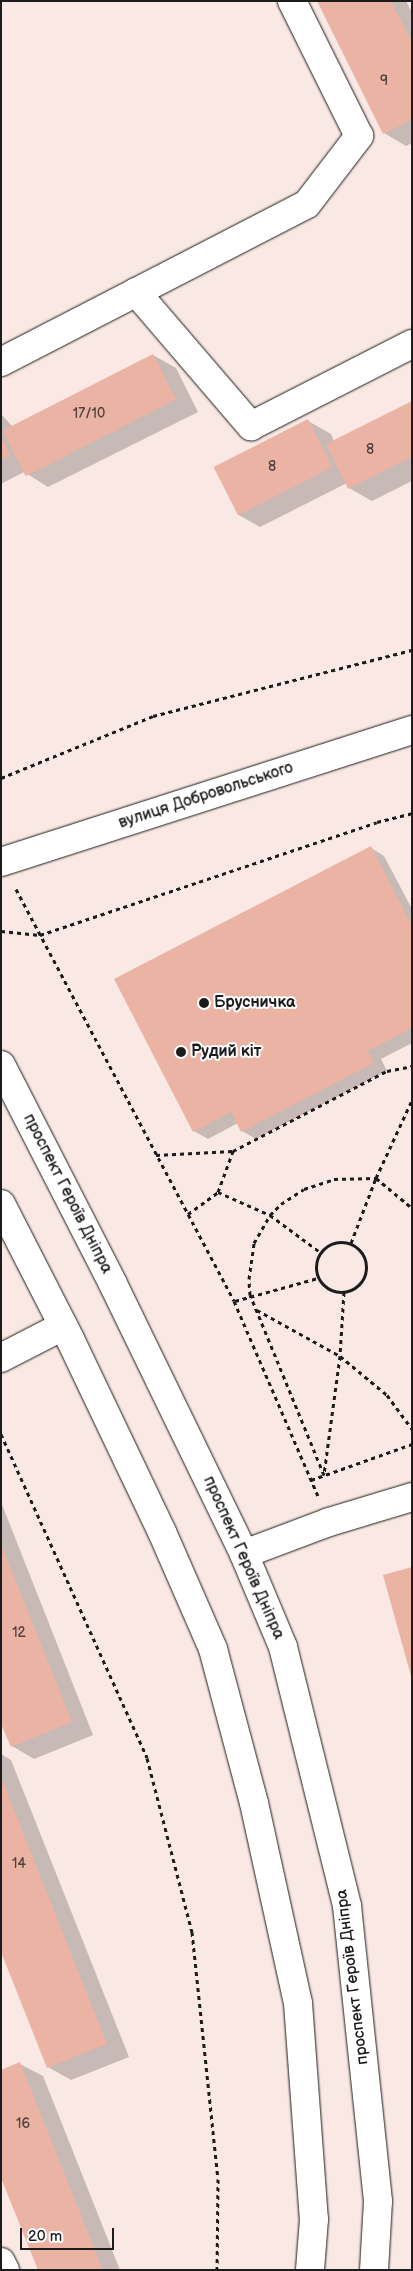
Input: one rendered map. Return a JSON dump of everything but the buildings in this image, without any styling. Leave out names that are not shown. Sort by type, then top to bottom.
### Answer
[{"type":"street","points":[[5,355],[136,292],[307,204],[359,136],[292,1]]},
{"type":"street","points":[[136,292],[251,426],[412,344]]},
{"type":"street","name":"вулиця Добровольського","points":[[2,861],[412,730]]},
{"type":"street","name":"проспект Героїв Дніпра","points":[[1,1065],[113,1284],[244,1554],[283,1647],[347,1906],[378,2201],[374,2270]]},
{"type":"street","points":[[1,1204],[63,1326],[162,1532],[213,1649],[254,1802],[298,2004],[314,2219],[310,2270]]},
{"type":"street","points":[[1,1358],[63,1326]]},
{"type":"street","points":[[244,1554],[329,1522],[412,1497]]},
{"type":"street","points":[[1,2262],[5,2270]]},
{"type":"path","points":[[1,778],[153,716],[412,650]]},
{"type":"path","points":[[1,931],[40,935],[377,822],[412,814]]},
{"type":"path","points":[[2,861],[234,1301],[329,1522]]},
{"type":"path","points":[[156,1155],[234,1151],[387,1071],[412,1066]]},
{"type":"path","points":[[352,1243],[376,1178],[412,1100]]},
{"type":"path","points":[[188,1214],[218,1192],[234,1151]]},
{"type":"path","points":[[324,1475],[250,1295],[249,1278],[254,1243],[270,1215],[292,1196],[317,1184],[350,1177],[376,1178],[412,1208]]},
{"type":"path","points":[[218,1192],[270,1215],[320,1252]]},
{"type":"path","points":[[334,1242],[352,1243],[361,1250],[367,1271],[355,1289],[344,1292],[324,1286],[318,1278],[316,1269],[320,1252],[334,1242]]},
{"type":"path","points":[[234,1301],[250,1295],[318,1278]]},
{"type":"path","points":[[324,1475],[340,1356],[344,1292]]},
{"type":"path","points":[[256,1310],[340,1356],[387,1395],[412,1429]]},
{"type":"path","points":[[1,1434],[147,1758],[192,1932],[218,2179],[217,2270]]},
{"type":"path","points":[[311,1480],[412,1444]]},
{"type":"place","name":"Брусничка","points":[[204,1003]]},
{"type":"place","name":"Рудий кіт","points":[[181,1052]]}]
